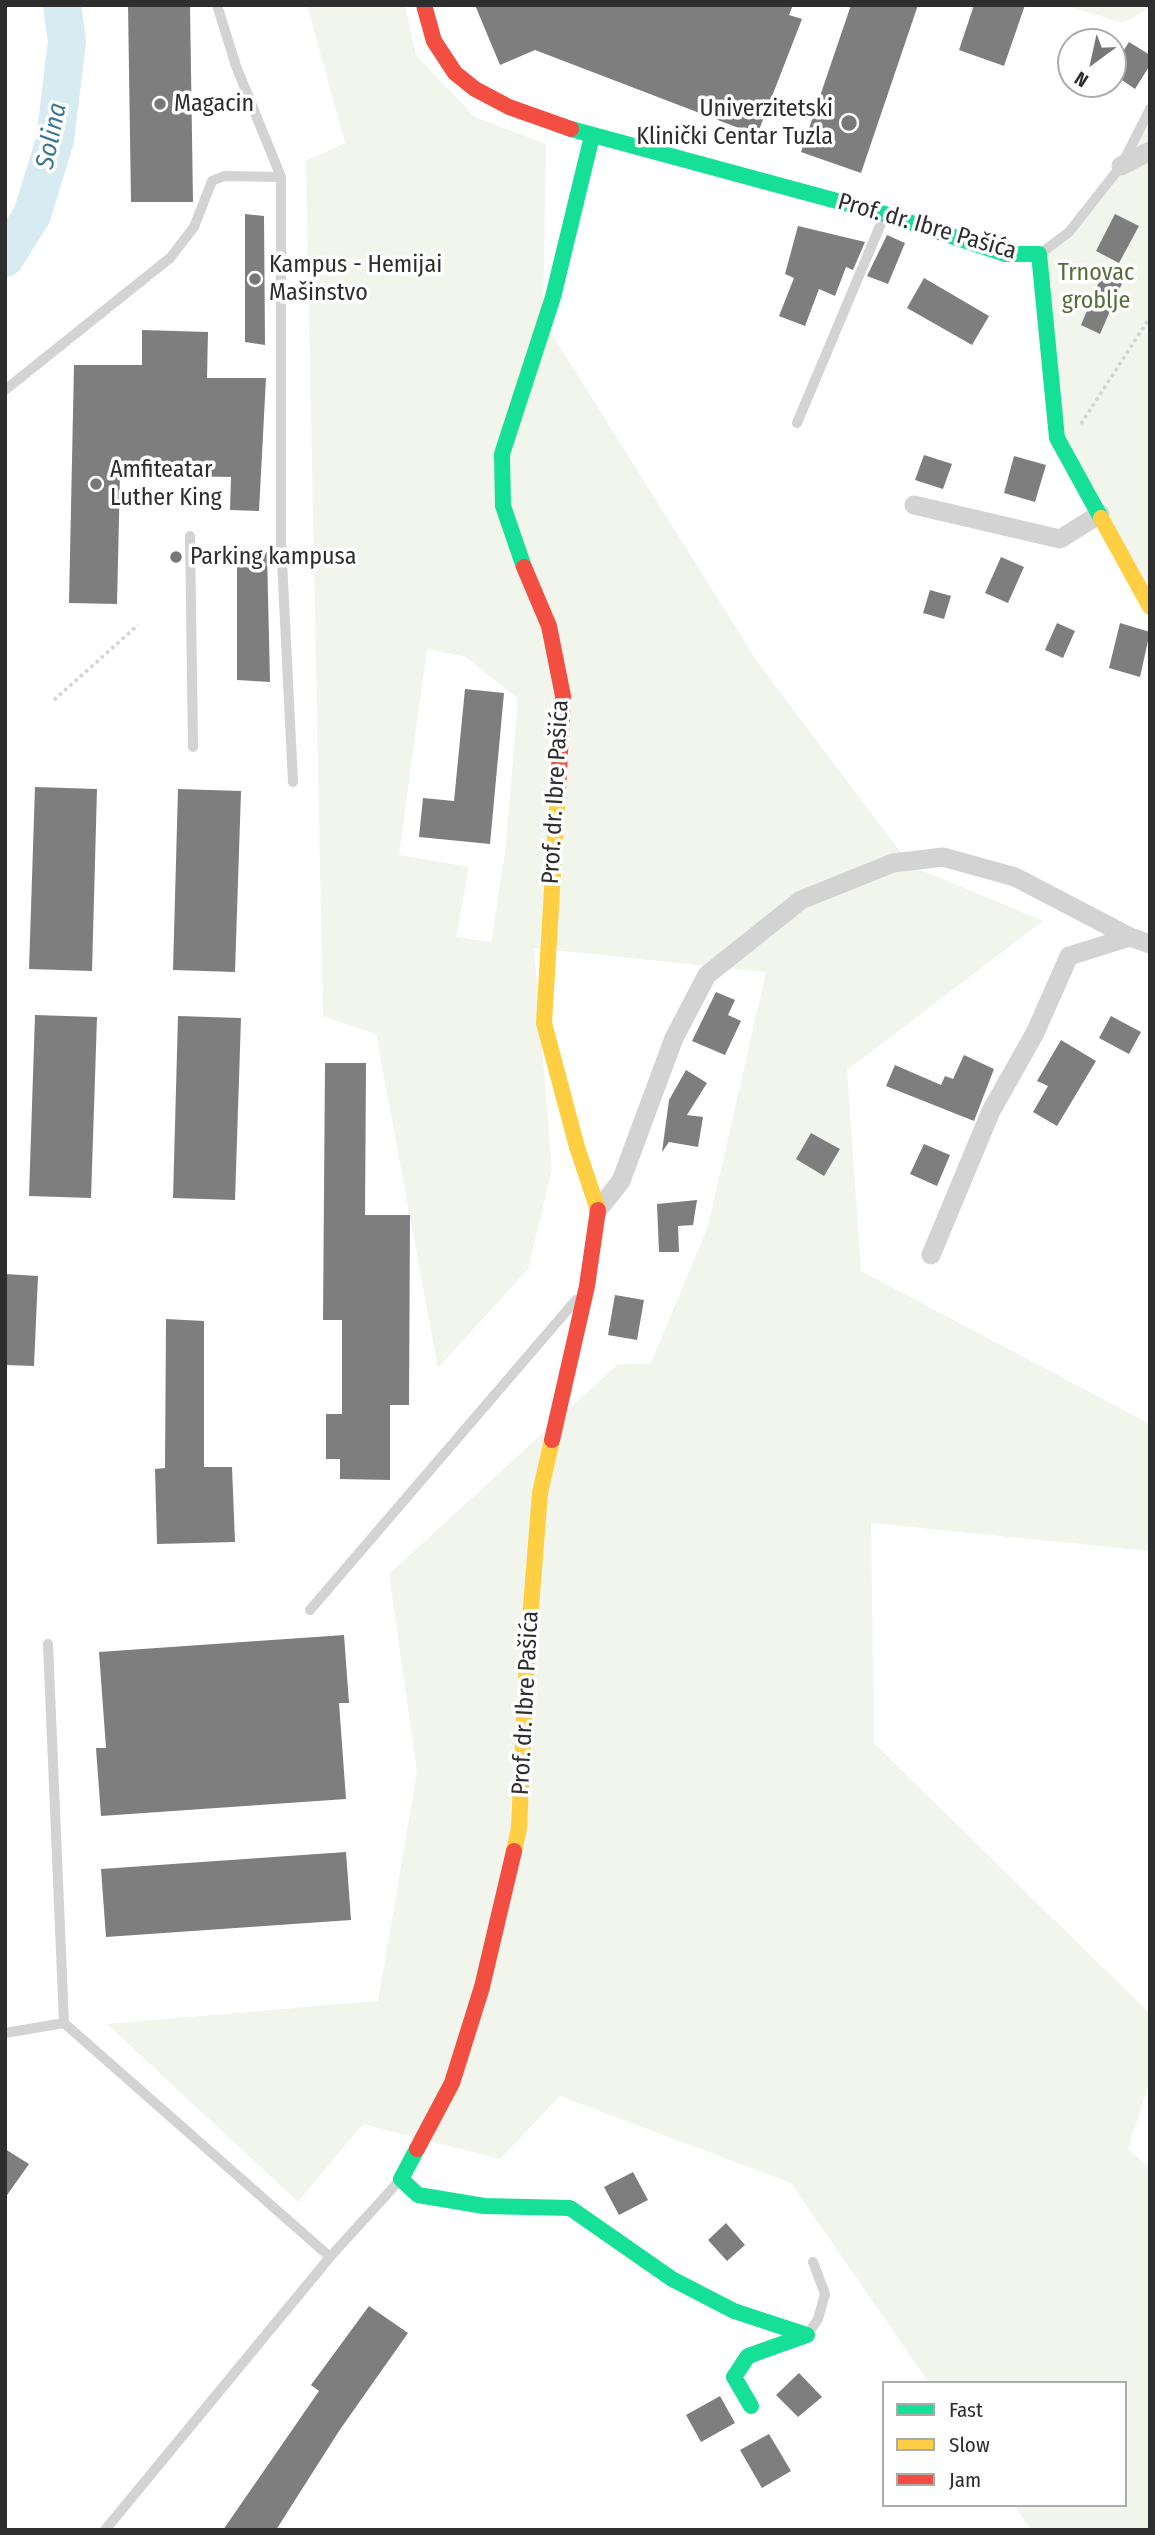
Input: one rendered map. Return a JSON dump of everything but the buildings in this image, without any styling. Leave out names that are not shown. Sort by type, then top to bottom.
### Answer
[{"type":"street","name":"Prof. dr. Ibre Pašića","points":[[424,5],[441,56],[475,89],[509,107],[592,136],[885,214],[1005,254],[1039,254],[1041,303],[1053,372],[1057,438],[1150,607]]},
{"type":"street","name":"Prof. dr. Ibre Pašića","points":[[401,2179],[452,2083],[482,1987],[519,1828],[527,1657],[540,1493],[587,1286],[598,1210],[577,1147],[544,1023],[563,696],[549,626],[516,549],[503,506],[502,454],[553,297],[592,136]]},
{"type":"street","points":[[1121,166],[1150,151]]},
{"type":"street","points":[[914,505],[1060,538],[1100,514]]},
{"type":"street","points":[[598,1210],[621,1181],[674,1038],[707,975],[801,900],[893,863],[943,858],[1015,877],[1130,937],[1150,944]]},
{"type":"street","points":[[931,1255],[990,1111],[1035,1033],[1069,956],[1130,937]]},
{"type":"street","points":[[401,2179],[418,2195],[485,2206],[570,2208],[672,2279],[733,2311],[807,2335]]},
{"type":"street","points":[[751,2406],[734,2377],[748,2356],[807,2335]]},
{"type":"lane","points":[[217,5],[236,66],[281,177],[281,541],[293,782]]},
{"type":"lane","points":[[1039,254],[1069,232],[1121,166],[1150,109]]},
{"type":"lane","points":[[5,390],[170,258],[194,227],[212,181],[224,176],[281,177]]},
{"type":"lane","points":[[797,423],[885,214]]},
{"type":"lane","points":[[190,536],[192,747]]},
{"type":"lane","points":[[310,1610],[587,1286]]},
{"type":"lane","points":[[48,1644],[64,2023],[330,2257]]},
{"type":"lane","points":[[5,2033],[64,2023]]},
{"type":"lane","points":[[105,2530],[330,2257],[401,2179]]},
{"type":"lane","points":[[807,2335],[818,2319],[825,2294],[813,2262]]},
{"type":"path","points":[[1064,450],[1150,317]]},
{"type":"path","points":[[54,700],[138,625]]},
{"type":"green space","points":[[307,5],[405,5],[416,55],[475,117],[546,144],[543,320],[760,666],[911,866],[1043,921],[847,1070],[861,1271],[1150,1424],[1150,1551],[871,1523],[874,1743],[1150,2014],[1150,2081],[1128,2149],[1150,2168],[1150,2530],[1031,2530],[1015,2507],[1127,2507],[1127,2381],[928,2381],[791,2183],[560,2096],[500,2159],[363,2124],[298,2202],[107,2024],[378,2001],[417,1772],[389,1574],[617,1365],[651,1363],[708,1226],[766,972],[534,948],[552,1170],[528,1269],[438,1368],[376,1034],[323,1016],[306,161],[345,143]],"holes":[[[427,649],[466,657],[518,699],[505,853],[491,942],[456,937],[469,867],[399,855]]]},
{"type":"green space","points":[[1064,5],[1150,5],[1150,8],[1123,23]]},
{"type":"green space","name":"Trnovac groblje","points":[[1150,109],[1150,607],[1057,438],[1039,254],[1069,232],[1121,166]]},
{"type":"waterway","name":"Solina","points":[[5,258],[32,215],[55,140],[67,42],[62,5]]},
{"type":"traffic: fast","points":[[571,129],[885,214],[1005,254],[1039,254],[1057,438],[1101,518]]},
{"type":"traffic: fast","points":[[524,567],[503,506],[502,454],[553,297],[592,136]]},
{"type":"traffic: fast","points":[[417,2149],[401,2179],[418,2195],[484,2206],[570,2208],[672,2279],[734,2311],[807,2335],[748,2356],[734,2377],[751,2406]]},
{"type":"traffic: slow","points":[[1101,518],[1150,607]]},
{"type":"traffic: slow","points":[[558,790],[544,1023],[577,1147],[598,1210]]},
{"type":"traffic: slow","points":[[514,1851],[519,1828],[527,1657],[540,1493],[552,1440]]},
{"type":"traffic: jam","points":[[424,5],[434,41],[455,73],[475,89],[509,107],[571,129]]},
{"type":"traffic: jam","points":[[524,567],[549,626],[563,696],[558,790]]},
{"type":"traffic: jam","points":[[552,1440],[587,1286],[598,1210]]},
{"type":"traffic: jam","points":[[417,2149],[452,2083],[482,1987],[514,1851]]},
{"type":"place","name":"Magacin","points":[[160,104]]},
{"type":"place","name":"Univerzitetski Klinički Centar Tuzla","points":[[849,123]]},
{"type":"place","name":"Kampus - Hemijai Mašinstvo","points":[[255,279]]},
{"type":"place","name":"Amfiteatar Luther King","points":[[96,484]]},
{"type":"place","name":"Parking kampusa","points":[[176,557]]}]
